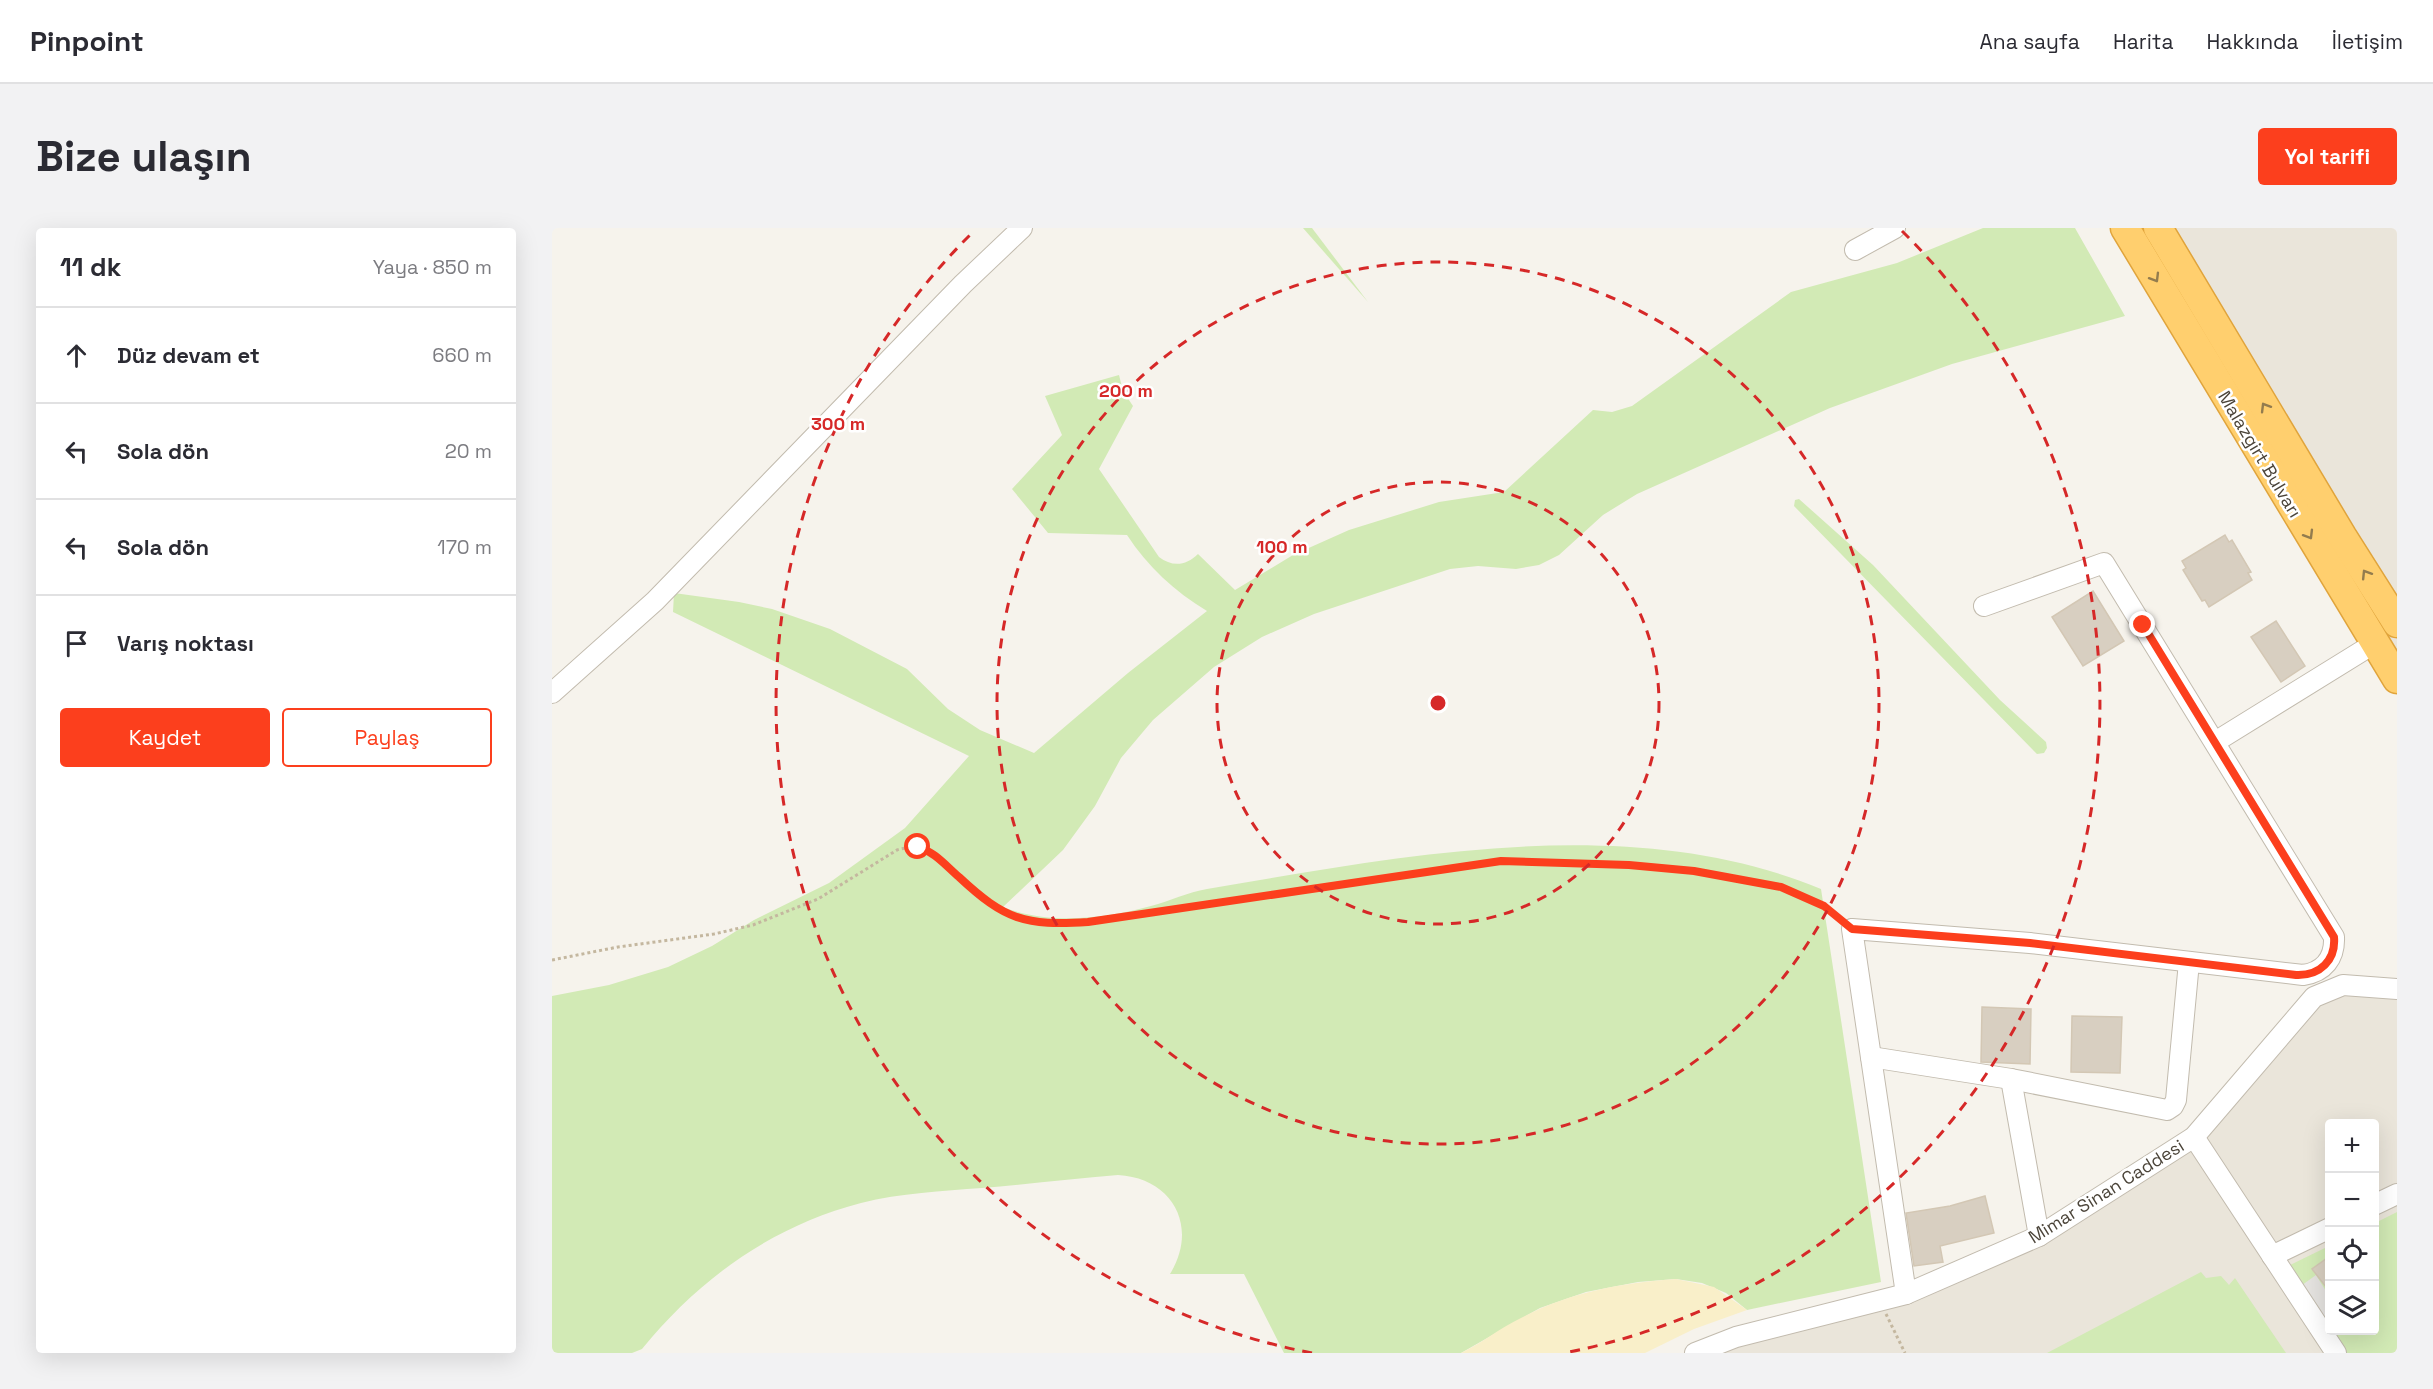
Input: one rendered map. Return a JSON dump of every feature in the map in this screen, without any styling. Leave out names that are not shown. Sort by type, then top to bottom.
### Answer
[{"type":"highway","name":"Malazgirt Bulvarı","points":[[2125,228],[2397,679]]},
{"type":"highway","name":"Malazgirt Bulvarı","points":[[2158,228],[2342,536],[2397,623]]},
{"type":"street","points":[[552,693],[655,601],[963,284],[1022,228]]},
{"type":"street","points":[[1855,250],[1895,228]]},
{"type":"street","points":[[1906,1294],[1852,929],[2030,943],[2303,975],[2323,967],[2331,957],[2334,937],[2104,563],[1984,606]]},
{"type":"street","points":[[2216,742],[2375,643]]},
{"type":"street","points":[[1871,1057],[2012,1079],[2163,1110],[2171,1108],[2176,1100],[2189,962]]},
{"type":"street","points":[[2323,967],[2332,990]]},
{"type":"street","name":"Mimar Sinan Caddesi","points":[[1695,1353],[1736,1336],[1906,1294],[2038,1236],[2194,1137],[2314,997],[2343,986],[2393,987]]},
{"type":"street","points":[[2012,1079],[2038,1236]]},
{"type":"street","points":[[2194,1137],[2336,1353]]},
{"type":"street","points":[[2379,1203],[2397,1194]]},
{"type":"street","points":[[2272,1256],[2325,1230]]},
{"type":"path","points":[[552,960],[618,947],[714,934],[753,925],[818,899],[897,850],[911,846],[932,853],[993,906],[1021,919],[1049,924],[1098,920],[1501,861],[1662,867],[1767,884],[1808,897],[1824,906],[1852,929]]},
{"type":"path","points":[[1880,1302],[1905,1353]]},
{"type":"shaded area","points":[[2137,228],[2397,228],[2397,652]]},
{"type":"shaded area","points":[[2397,988],[2397,1353],[1695,1353],[1921,1287],[2159,1163],[2316,995]]},
{"type":"shaded area","points":[[2316,1275],[2325,1290],[2325,1323],[2298,1288]]},
{"type":"green space","points":[[1303,228],[1312,228],[1368,302]]},
{"type":"green space","points":[[1983,228],[2075,228],[2125,316],[1952,364],[1830,408],[1637,494],[1603,515],[1559,555],[1539,565],[1516,569],[1478,566],[1450,569],[1314,614],[1262,637],[1214,667],[1153,720],[1121,758],[1095,806],[1063,850],[1003,907],[1039,916],[1096,917],[1133,911],[1200,890],[1282,876],[1437,854],[1516,847],[1594,846],[1672,851],[1748,865],[1821,889],[1881,1282],[1747,1310],[1726,1293],[1702,1283],[1676,1279],[1638,1282],[1586,1292],[1540,1308],[1461,1353],[1284,1353],[1244,1274],[1170,1274],[1182,1239],[1181,1223],[1176,1208],[1166,1195],[1153,1185],[1137,1178],[1118,1175],[906,1195],[861,1203],[828,1213],[797,1226],[740,1258],[688,1300],[642,1349],[632,1353],[552,1353],[552,996],[609,985],[668,967],[712,946],[754,920],[829,883],[905,828],[969,756],[673,612],[674,593],[772,609],[830,629],[907,669],[948,709],[980,730],[1034,753],[1128,673],[1207,611],[1163,578],[1127,535],[1048,533],[1012,489],[1062,435],[1045,396],[1119,375],[1123,391],[1133,406],[1099,469],[1159,557],[1179,564],[1189,561],[1198,554],[1235,590],[1293,555],[1349,530],[1439,502],[1504,492],[1593,410],[1612,412],[1632,406],[1791,292],[1897,263]]},
{"type":"green space","points":[[1799,499],[1873,565],[2000,700],[2046,742],[2047,748],[2044,753],[2037,754],[1794,506],[1795,500]]},
{"type":"green space","points":[[2397,1212],[2397,1353],[2324,1353],[2272,1274],[2325,1248],[2325,1335],[2379,1335],[2379,1221]]},
{"type":"green space","points":[[2201,1272],[2206,1278],[2221,1276],[2229,1285],[2235,1278],[2286,1353],[2047,1353]]},
{"type":"sand","points":[[1676,1279],[1714,1287],[1747,1310],[1694,1329],[1645,1353],[1461,1353],[1539,1309],[1577,1295],[1616,1286]]},
{"type":"building","points":[[2225,535],[2229,542],[2232,540],[2251,572],[2248,573],[2252,580],[2209,607],[2205,600],[2202,601],[2183,570],[2186,568],[2182,561]]},
{"type":"building","points":[[2093,591],[2124,641],[2083,666],[2052,617]]},
{"type":"building","points":[[2276,621],[2305,666],[2281,682],[2251,637]]},
{"type":"building","points":[[1982,1007],[2031,1009],[2030,1064],[1981,1062]]},
{"type":"building","points":[[2072,1016],[2122,1017],[2120,1073],[2071,1072]]},
{"type":"building","points":[[1985,1196],[1994,1233],[1940,1246],[1943,1262],[1914,1266],[1906,1213],[1950,1206]]},
{"type":"building","points":[[2325,1260],[2325,1286],[2312,1269]]},
{"type":"route","points":[[918,847],[932,853],[993,906],[1007,914],[1035,923],[1088,922],[1501,861],[1629,865],[1694,871],[1744,879],[1795,891],[1824,906],[1852,929],[2030,943],[2296,975],[2311,974],[2328,962],[2334,950],[2334,937],[2143,625]]}]
